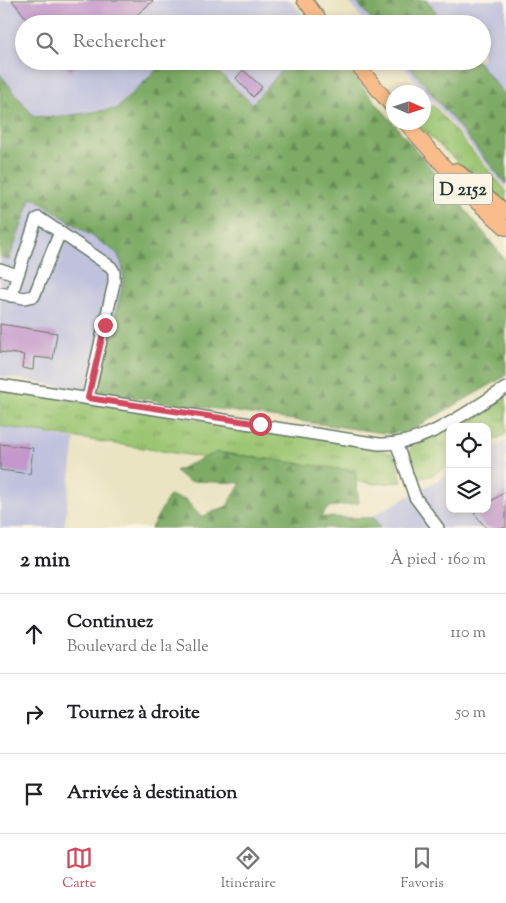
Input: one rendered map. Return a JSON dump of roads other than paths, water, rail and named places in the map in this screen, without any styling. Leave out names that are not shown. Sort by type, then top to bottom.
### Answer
[{"type":"main road","points":[[304,0],[316,15]]},
{"type":"main road","points":[[362,70],[386,99]]},
{"type":"main road","name":"D 2152","points":[[412,130],[472,198],[506,228]]},
{"type":"main road","name":"D 2152","points":[[425,144],[506,212]]},
{"type":"street","points":[[60,232],[34,296],[30,299],[6,294],[17,275],[36,220],[44,219],[110,267],[114,272],[114,283],[88,398]]},
{"type":"street","points":[[0,269],[17,275]]},
{"type":"street","points":[[0,385],[379,444],[397,445],[429,433],[506,388]]},
{"type":"street","points":[[397,445],[415,497],[438,528]]}]
